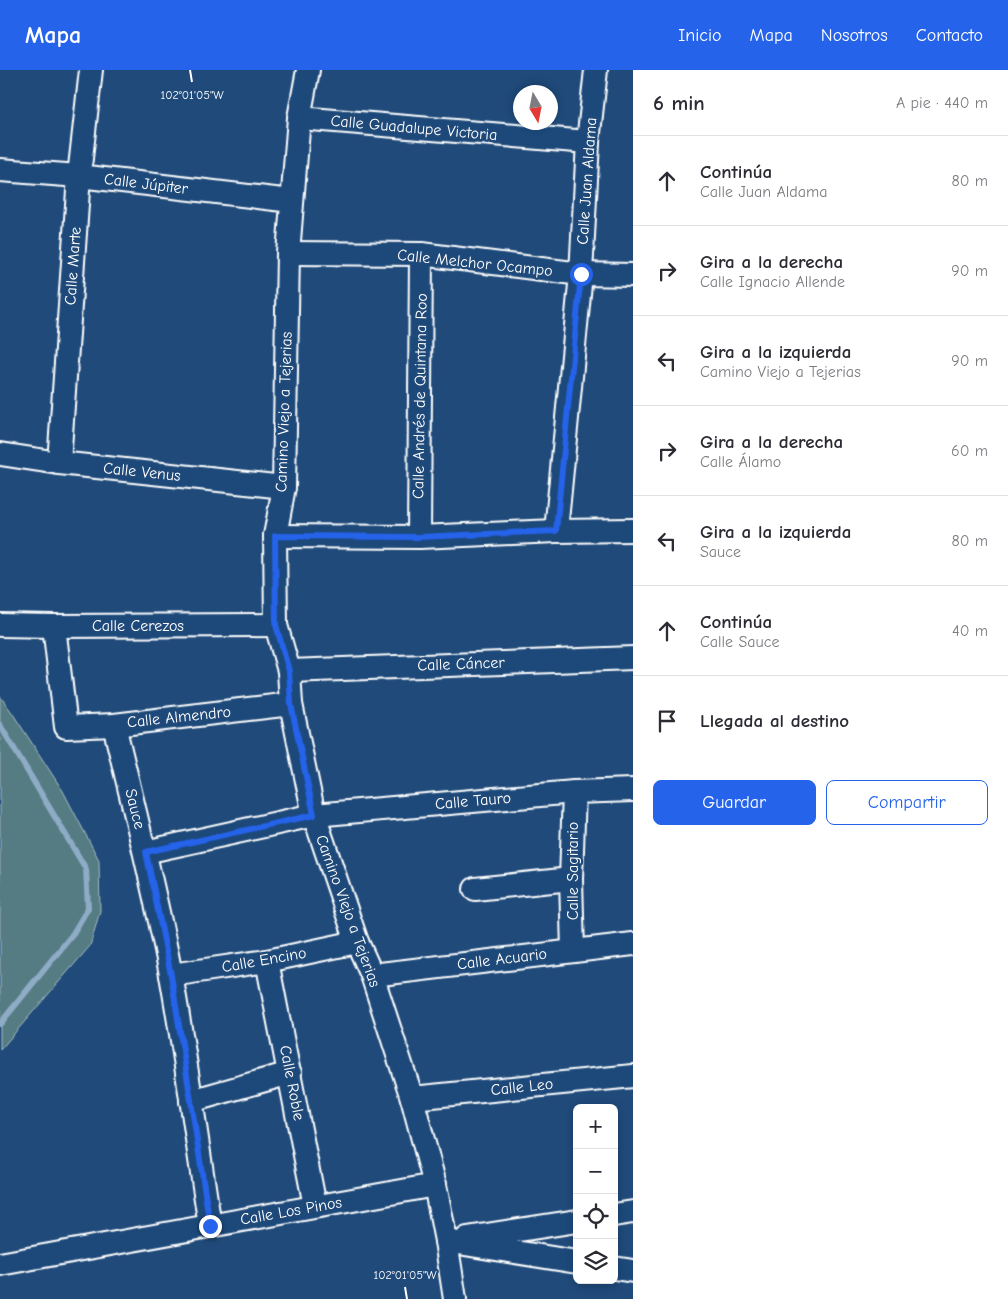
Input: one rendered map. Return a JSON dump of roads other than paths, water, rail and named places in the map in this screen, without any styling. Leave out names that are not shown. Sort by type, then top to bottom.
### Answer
[{"type":"street","name":"Calle Marte","points":[[59,463],[79,176],[91,70]]},
{"type":"street","name":"Camino Viejo a Tejerias","points":[[308,70],[299,118],[288,253],[284,487],[275,536],[276,625],[289,671],[291,704],[314,815],[357,942],[372,975],[412,1098],[435,1185],[455,1299]]},
{"type":"street","name":"Calle Juan Aldama","points":[[556,531],[581,274],[588,142],[596,70]]},
{"type":"street","name":"Calle Guadalupe Victoria","points":[[299,118],[588,142]]},
{"type":"street","name":"Calle Júpiter","points":[[0,170],[79,176],[292,201]]},
{"type":"street","name":"Calle Melchor Ocampo","points":[[288,253],[421,254],[581,274],[633,275]]},
{"type":"street","name":"Calle Andrés de Quintana Roo","points":[[418,537],[421,254]]},
{"type":"street","name":"Calle Venus","points":[[0,454],[59,463],[284,487]]},
{"type":"street","points":[[275,536],[418,537],[556,531],[633,530]]},
{"type":"street","name":"Calle Cerezos","points":[[0,624],[54,626],[276,625]]},
{"type":"street","name":"Calle Almendro","points":[[54,626],[66,728],[114,725],[291,704]]},
{"type":"street","name":"Calle Cáncer","points":[[289,671],[633,658]]},
{"type":"street","name":"Sauce","points":[[114,725],[146,852],[171,975],[210,1226]]},
{"type":"street","name":"Calle Tauro","points":[[146,852],[314,815],[574,792],[633,790]]},
{"type":"street","name":"Calle Sagitario","points":[[573,951],[571,879],[574,792]]},
{"type":"street","points":[[475,889],[571,879]]},
{"type":"street","name":"Calle Encino","points":[[171,975],[267,961],[357,942]]},
{"type":"street","name":"Calle Acuario","points":[[372,975],[633,944]]},
{"type":"street","name":"Calle Roble","points":[[267,961],[315,1206]]},
{"type":"street","points":[[191,1101],[290,1073]]},
{"type":"street","name":"Calle Leo","points":[[412,1098],[633,1076]]},
{"type":"street","name":"Calle Los Pinos","points":[[0,1264],[435,1185]]},
{"type":"street","points":[[618,1214],[633,1212]]},
{"type":"street","points":[[446,1241],[573,1222]]},
{"type":"street","points":[[446,1241],[573,1261]]},
{"type":"street","points":[[618,1269],[633,1271]]},
{"type":"waterway","points":[[0,725],[86,869],[88,908],[72,935],[0,1024]]}]
